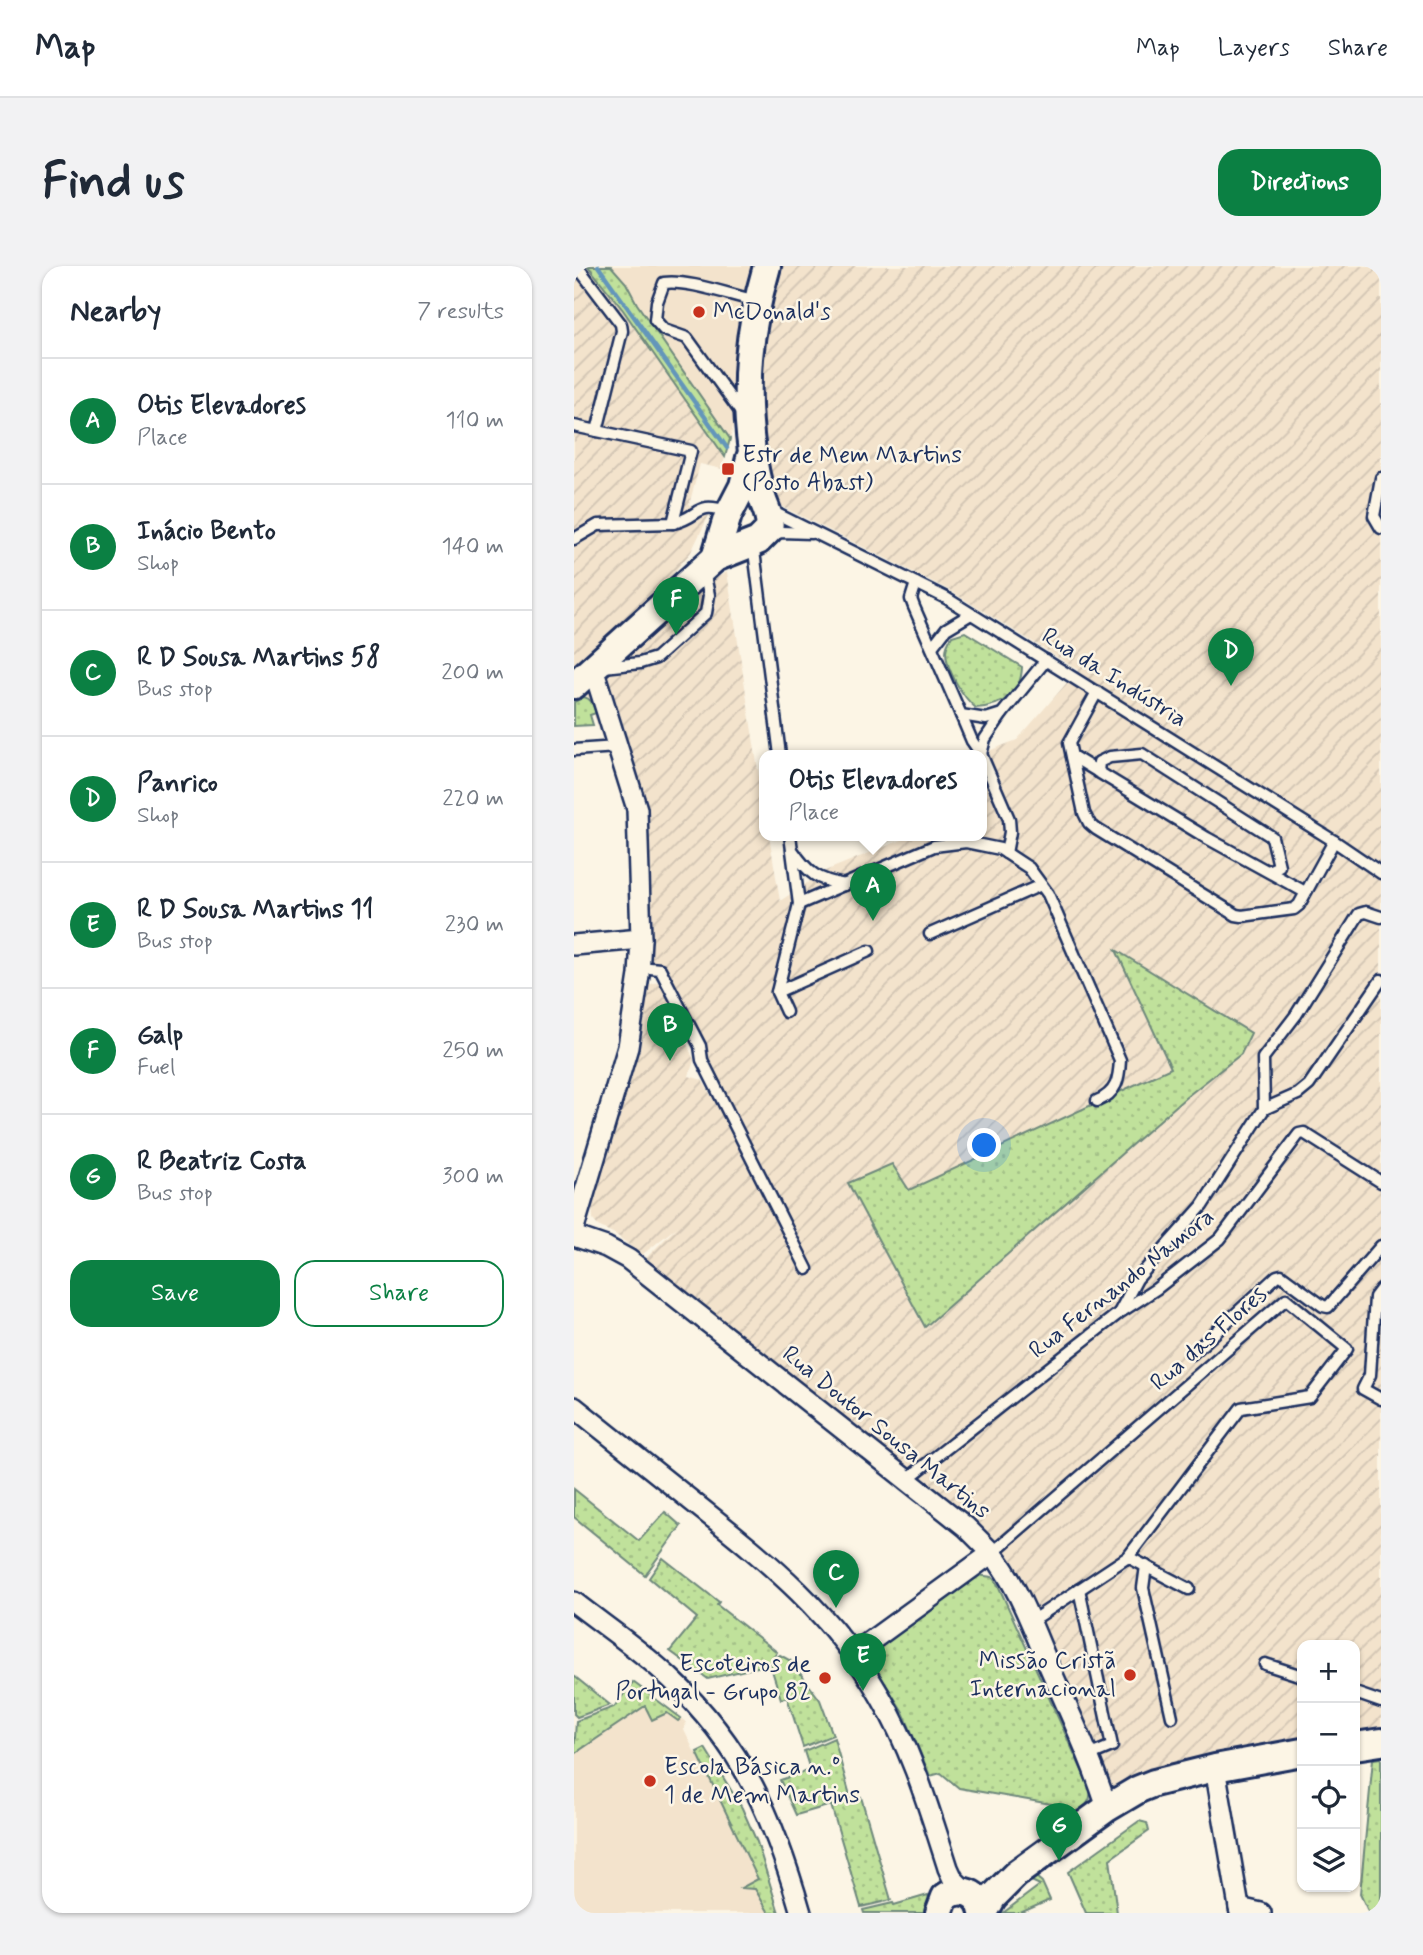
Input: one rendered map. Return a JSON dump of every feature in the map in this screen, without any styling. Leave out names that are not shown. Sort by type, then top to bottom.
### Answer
[{"type":"street","points":[[574,1228],[587,1192],[628,1047],[635,1012],[641,939],[637,809],[617,747],[583,677],[709,563],[753,542],[769,530],[770,523],[752,450],[748,357],[766,266]]},
{"type":"street","points":[[709,563],[729,512],[743,486],[752,450]]},
{"type":"street","points":[[753,542],[738,540],[732,535],[729,529],[729,512],[742,501],[749,500],[766,508]]},
{"type":"street","points":[[574,945],[641,939]]},
{"type":"street","name":"Rua Doutor Sousa Martins","points":[[574,1236],[606,1247],[628,1259],[906,1479],[992,1553],[853,1654]]},
{"type":"street","points":[[574,1407],[769,1562],[816,1608],[853,1654],[880,1695],[917,1773],[953,1879],[976,1902]]},
{"type":"street","points":[[992,1553],[1010,1579],[1030,1622],[1088,1756],[1107,1808]]},
{"type":"street","points":[[574,1602],[669,1677],[719,1731],[756,1789],[771,1820],[784,1852],[802,1913]]},
{"type":"street","points":[[1360,1745],[1381,1742]]},
{"type":"street","points":[[976,1902],[987,1888],[1016,1874],[1107,1808],[1154,1783],[1215,1768],[1297,1753]]},
{"type":"street","points":[[1215,1768],[1239,1910],[1262,1913]]},
{"type":"street","points":[[939,1842],[942,1862],[940,1908]]},
{"type":"street","points":[[940,1908],[951,1893],[976,1902]]},
{"type":"lane","points":[[577,266],[621,324],[622,331],[597,431]]},
{"type":"lane","points":[[750,421],[741,413],[687,338],[664,330],[655,320],[657,302],[664,283],[691,285],[757,301]]},
{"type":"lane","points":[[574,426],[691,452],[673,523]]},
{"type":"lane","points":[[1381,478],[1374,516],[1381,528]]},
{"type":"lane","points":[[574,539],[598,525],[673,523],[706,507],[729,512]]},
{"type":"lane","name":"Rua da Indústria","points":[[766,508],[916,583],[971,614],[1381,873]]},
{"type":"lane","name":"Rua da Indústria","points":[[753,542],[781,532],[814,534]]},
{"type":"lane","points":[[753,542],[779,750]]},
{"type":"lane","points":[[916,583],[911,599],[978,750]]},
{"type":"lane","points":[[932,648],[946,629],[971,614]]},
{"type":"lane","points":[[982,750],[985,739],[1002,714],[1046,660]]},
{"type":"lane","points":[[1097,692],[1069,743],[1084,813],[1089,824],[1236,915],[1242,916],[1294,909],[1334,841]]},
{"type":"lane","points":[[961,715],[986,719],[1002,714]]},
{"type":"lane","points":[[574,750],[617,747]]},
{"type":"lane","points":[[1098,772],[1100,762],[1110,757],[1142,754],[1272,837],[1279,866],[1268,871]]},
{"type":"lane","points":[[1072,756],[1207,838],[1305,892]]},
{"type":"lane","points":[[987,768],[1009,819],[1010,832],[1006,853]]},
{"type":"lane","points":[[786,1012],[777,992],[799,904],[791,841]]},
{"type":"lane","points":[[799,904],[934,846],[965,842],[1000,849],[1029,868],[1048,894],[1120,1060],[1119,1083],[1106,1098],[1097,1101]]},
{"type":"lane","points":[[792,849],[805,868],[822,881],[845,885]]},
{"type":"lane","points":[[930,933],[1041,884]]},
{"type":"lane","points":[[1264,1109],[1263,1058],[1296,1015],[1359,914],[1366,912],[1381,917]]},
{"type":"lane","points":[[777,992],[869,951]]},
{"type":"lane","points":[[640,967],[660,969],[699,1046],[702,1060],[807,1269]]},
{"type":"lane","points":[[1119,1313],[1137,1279],[1202,1206],[1264,1109],[1298,1094],[1309,1085],[1381,979]]},
{"type":"lane","name":"Rua Fernando Namora","points":[[906,1479],[1119,1313],[1156,1289],[1220,1239],[1299,1134],[1304,1133],[1381,1182]]},
{"type":"lane","points":[[1192,1354],[1277,1276],[1281,1275],[1328,1307],[1381,1246]]},
{"type":"lane","points":[[1381,1289],[1375,1297],[1370,1375],[1363,1389],[1381,1399]]},
{"type":"lane","name":"Rua das Flores","points":[[992,1553],[1286,1299],[1347,1349],[1310,1397],[1241,1408],[1128,1557],[1030,1622]]},
{"type":"lane","points":[[1128,1557],[1189,1589]]},
{"type":"lane","points":[[1146,1566],[1143,1588],[1172,1717]]},
{"type":"lane","points":[[1079,1589],[1112,1746],[1088,1756]]},
{"type":"lane","points":[[1265,1664],[1297,1674]]},
{"type":"lane","points":[[1360,1695],[1381,1702]]},
{"type":"shaded area","points":[[574,266],[588,266],[623,310],[725,457],[722,469],[700,464],[689,505],[711,511],[691,552],[656,594],[574,667]]},
{"type":"shaded area","points":[[611,266],[756,266],[737,352],[735,418],[730,439],[637,304],[626,283]]},
{"type":"shaded area","points":[[780,266],[1381,266],[1381,1736],[1360,1738],[1360,1640],[1297,1640],[1297,1746],[1223,1756],[1099,1794],[1017,1611],[976,1546],[640,1264],[678,1226],[642,1255],[593,1220],[592,1204],[636,1053],[642,1025],[645,986],[660,981],[686,1032],[687,1044],[694,1060],[689,1076],[702,1080],[727,1123],[699,1067],[667,973],[649,976],[647,856],[583,686],[692,592],[727,572],[759,776],[759,841],[770,841],[780,901],[825,871],[899,841],[987,841],[987,752],[1017,740],[1078,670],[949,590],[783,507],[769,493],[757,355]]},
{"type":"shaded area","name":"Escola Básica n.º 1 de Mem Martins","points":[[651,1696],[686,1722],[684,1730],[695,1753],[705,1748],[742,1808],[757,1842],[779,1913],[574,1913],[574,1747]]},
{"type":"green space","points":[[588,266],[611,266],[626,283],[637,304],[730,439],[725,457],[623,310]]},
{"type":"green space","points":[[965,632],[1022,667],[1014,692],[1002,702],[976,708],[956,683],[946,650],[952,636]]},
{"type":"green space","points":[[584,697],[591,701],[596,713],[590,715],[593,725],[574,726],[574,702]]},
{"type":"green space","points":[[1116,950],[1251,1033],[1241,1054],[1185,1098],[925,1327],[848,1183],[892,1164],[909,1190],[1171,1068]]},
{"type":"green space","points":[[574,1489],[639,1541],[665,1512],[681,1526],[645,1575],[574,1517]]},
{"type":"green space","points":[[663,1558],[777,1652],[772,1661],[780,1655],[791,1661],[820,1700],[833,1735],[803,1747],[787,1697],[781,1699],[770,1664],[708,1679],[670,1651],[697,1618],[649,1578]]},
{"type":"green space","points":[[977,1575],[992,1577],[998,1585],[1089,1786],[1089,1799],[1075,1815],[1068,1807],[959,1788],[941,1773],[930,1776],[903,1712],[870,1659],[872,1650]]},
{"type":"green space","points":[[574,1676],[610,1705],[577,1717],[574,1714]]},
{"type":"green space","points":[[633,1682],[681,1718],[678,1721],[667,1713],[652,1720],[645,1706],[574,1754],[576,1721],[614,1707]]},
{"type":"green space","points":[[834,1738],[851,1799],[861,1797],[891,1900],[861,1907],[831,1805],[796,1815],[780,1780],[810,1770],[804,1751]]},
{"type":"green space","points":[[705,1748],[742,1808],[757,1842],[779,1913],[769,1913],[755,1889],[741,1888],[758,1879],[697,1752]]},
{"type":"green space","points":[[1381,1758],[1381,1913],[1369,1913],[1360,1894],[1373,1759]]},
{"type":"green space","points":[[1139,1821],[1147,1823],[1149,1831],[1110,1859],[1117,1913],[1086,1913],[1068,1872]]},
{"type":"green space","points":[[1035,1876],[1042,1882],[1050,1900],[1020,1913],[1003,1913],[1040,1885],[1027,1879]]},
{"type":"green space","points":[[928,1895],[930,1913],[864,1913],[863,1910],[893,1903],[894,1905]]},
{"type":"waterway","points":[[598,266],[727,448]]},
{"type":"place","name":"McDonald's","points":[[699,312]]},
{"type":"place","name":"Estr de Mem Martins (Posto Abast)","points":[[728,469]]},
{"type":"place","name":"Galp","points":[[676,635]]},
{"type":"place","name":"Panrico","points":[[1231,686]]},
{"type":"place","name":"Otis Elevadores","points":[[873,921]]},
{"type":"place","name":"Inácio Bento","points":[[670,1061]]},
{"type":"place","name":"R D Sousa Martins 58","points":[[836,1608]]},
{"type":"place","name":"Missão Cristã Internacional","points":[[1130,1675]]},
{"type":"place","name":"Escoteiros de Portugal - Grupo 82","points":[[825,1678]]},
{"type":"place","name":"R D Sousa Martins 11","points":[[863,1691]]},
{"type":"place","name":"Escola Básica n.º 1 de Mem Martins","points":[[650,1781]]},
{"type":"place","name":"R Beatriz Costa","points":[[1059,1861]]}]
